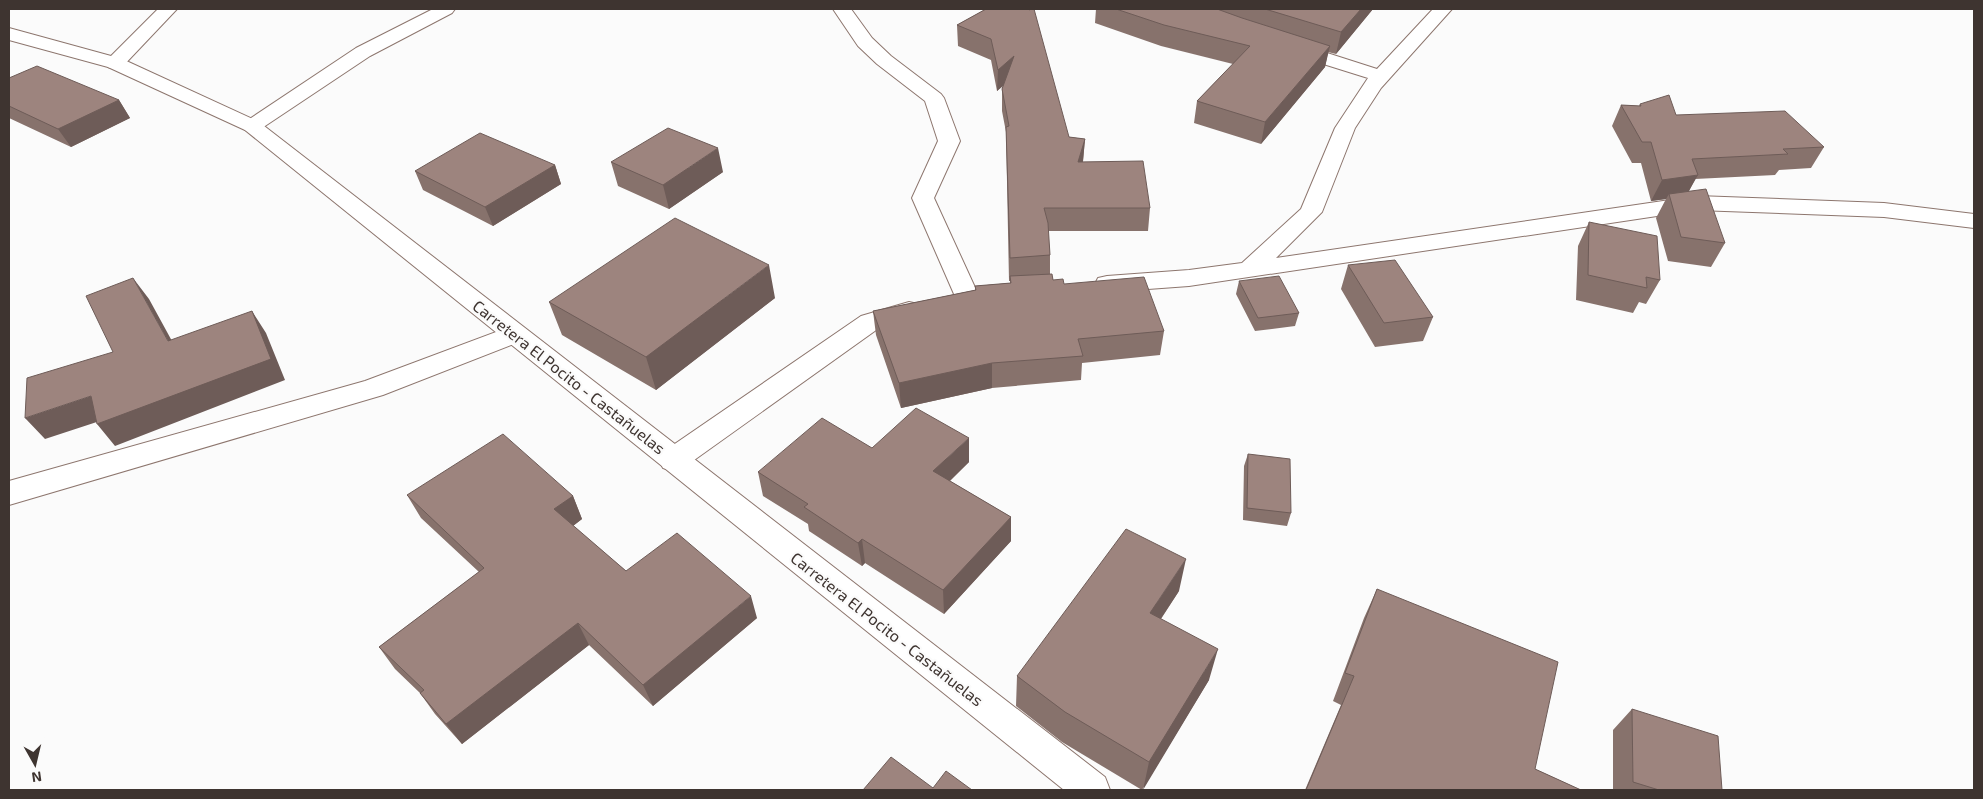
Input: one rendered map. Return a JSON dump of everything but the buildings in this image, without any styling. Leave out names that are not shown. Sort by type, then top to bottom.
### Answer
[{"type":"street","points":[[115,63],[168,9]]},
{"type":"street","points":[[252,126],[363,52],[446,9]]},
{"type":"street","points":[[674,460],[870,322],[956,298],[923,198],[949,141],[934,98],[884,60],[865,42],[842,9]]},
{"type":"street","points":[[1249,270],[1312,212],[1345,128],[1381,76],[1443,9]]},
{"type":"street","name":"Carretera El Pocito - Castañuelas","points":[[9,34],[115,63],[252,126],[1092,790]]},
{"type":"street","points":[[1273,42],[1381,76]]},
{"type":"street","points":[[1082,285],[1189,278],[1249,270],[1697,203],[1884,210],[1974,221]]},
{"type":"street","points":[[9,493],[373,388],[515,334]]}]
